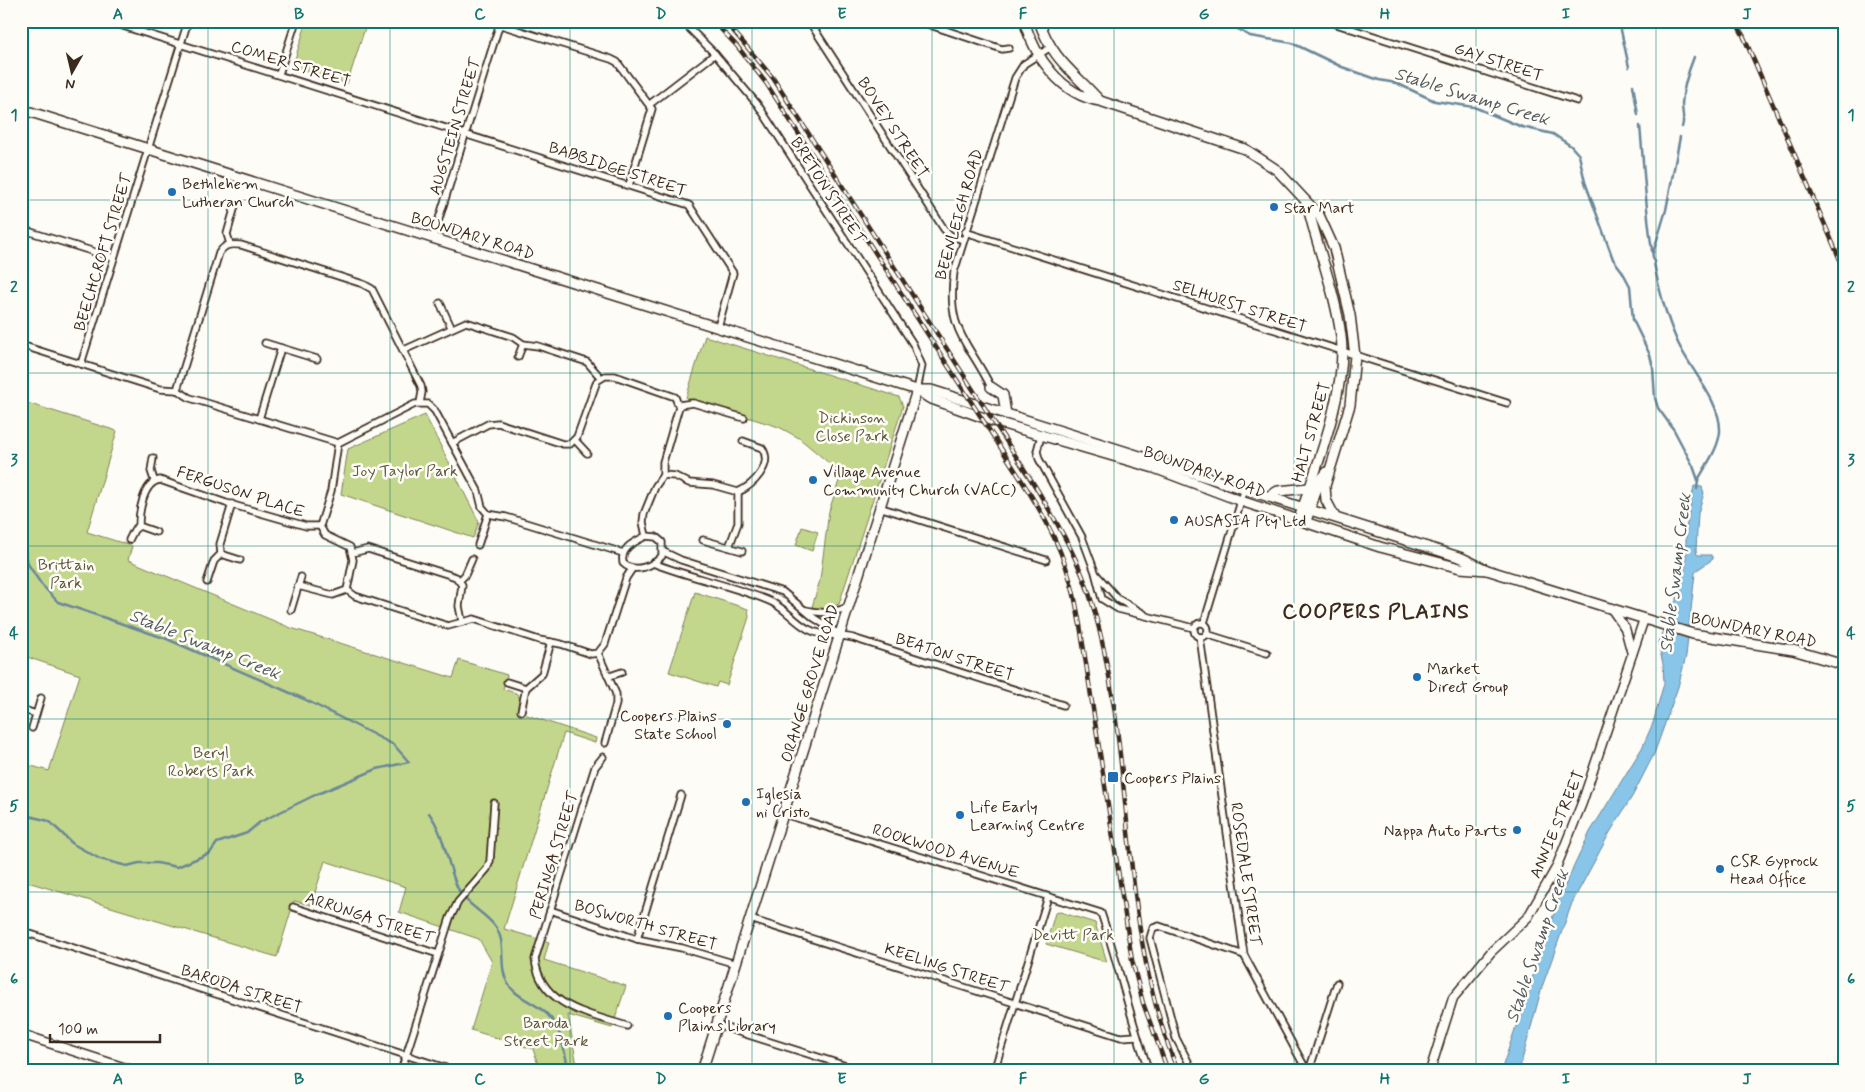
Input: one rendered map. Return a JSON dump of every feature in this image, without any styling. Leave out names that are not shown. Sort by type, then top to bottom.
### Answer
[{"type":"main road","points":[[1024,21],[1038,54]]},
{"type":"main road","points":[[1039,21],[1051,46],[1070,73],[1100,101]]},
{"type":"main road","name":"HALT STREET","points":[[1038,54],[1052,73],[1086,99],[1100,101],[1245,149],[1277,170],[1307,203],[1320,214],[1334,248],[1350,315],[1356,356],[1350,405],[1330,468],[1319,482],[1302,520]]},
{"type":"main road","name":"BOUNDARY ROAD","points":[[21,109],[916,390],[932,399],[1041,436],[1154,468],[1241,501],[1405,554],[1460,568],[1486,570]]},
{"type":"main road","name":"HALT STREET","points":[[1307,203],[1336,311],[1342,351],[1339,390],[1309,488],[1307,507]]},
{"type":"main road","points":[[991,387],[1003,395],[1006,414]]},
{"type":"main road","name":"BOUNDARY ROAD","points":[[916,390],[931,390],[1307,507],[1462,558],[1486,570],[1693,634],[1793,650],[1844,665]]},
{"type":"main road","name":"ORANGE GROVE ROAD","points":[[702,1071],[916,390]]},
{"type":"main road","points":[[1330,468],[1325,493],[1335,517]]},
{"type":"main road","points":[[1268,496],[1278,491],[1309,488]]},
{"type":"street","name":"COMER STREET","points":[[107,21],[466,133]]},
{"type":"street","name":"BEECHCROFT STREET","points":[[81,364],[188,21]]},
{"type":"street","points":[[279,74],[296,21]]},
{"type":"street","points":[[488,21],[500,23],[611,58],[617,62],[652,109],[629,185]]},
{"type":"street","name":"BRETON STREET","points":[[682,21],[716,54],[758,105],[913,344],[922,366],[916,390]]},
{"type":"street","name":"BOVEY STREET","points":[[809,21],[944,229],[950,235],[963,240]]},
{"type":"street","points":[[918,21],[1002,48],[1009,48]]},
{"type":"street","name":"GAY STREET","points":[[1327,21],[1577,101]]},
{"type":"street","name":"AUGSTEIN STREET","points":[[433,238],[500,23]]},
{"type":"street","name":"BEENLEIGH ROAD","points":[[991,387],[958,332],[953,316],[953,281],[965,232],[1015,78],[1024,64],[1051,46]]},
{"type":"street","points":[[650,104],[716,54]]},
{"type":"street","name":"BABBIDGE STREET","points":[[466,133],[689,205],[730,267],[732,280],[718,327]]},
{"type":"street","points":[[230,244],[226,234],[235,206]]},
{"type":"street","points":[[21,229],[114,258]]},
{"type":"street","name":"SELHURST STREET","points":[[965,232],[1507,403]]},
{"type":"street","points":[[177,390],[219,253],[224,246],[230,244],[241,245],[368,286],[386,313],[422,390],[420,403]]},
{"type":"street","points":[[440,303],[451,327]]},
{"type":"street","points":[[404,350],[462,322],[470,323],[513,336],[523,344],[538,346],[587,362],[601,378]]},
{"type":"street","points":[[265,343],[317,359]]},
{"type":"street","points":[[518,358],[523,344]]},
{"type":"street","points":[[21,345],[160,389],[177,390],[190,398],[338,443],[420,403],[431,405],[478,491],[482,507],[488,514],[506,517],[623,553]]},
{"type":"street","points":[[259,420],[281,348]]},
{"type":"street","points":[[575,440],[595,386],[601,378],[615,376],[676,397],[680,405],[663,462],[663,475],[655,486],[644,514],[643,522],[646,536]]},
{"type":"street","points":[[680,405],[693,403],[744,418]]},
{"type":"street","points":[[452,443],[488,424],[498,423],[563,444],[575,440]]},
{"type":"street","points":[[1041,436],[1037,451],[1039,459],[1082,537],[1095,572],[1100,596],[1107,604],[1135,614],[1144,614],[1194,628]]},
{"type":"street","points":[[575,440],[587,453]]},
{"type":"street","points":[[738,492],[758,477],[765,457],[762,448],[743,442]]},
{"type":"street","points":[[338,443],[331,491],[320,526],[325,535],[350,547],[352,553],[347,590]]},
{"type":"street","name":"FERGUSON PLACE","points":[[154,458],[151,471],[154,480]]},
{"type":"street","points":[[663,475],[689,483],[712,485],[738,492]]},
{"type":"street","name":"FERGUSON PLACE","points":[[129,540],[134,530],[139,526],[139,516],[148,486],[154,480],[187,488],[232,504],[306,526],[320,526]]},
{"type":"street","points":[[1204,623],[1245,488]]},
{"type":"street","points":[[729,547],[738,523],[738,492]]},
{"type":"street","points":[[221,554],[220,544],[232,504]]},
{"type":"street","points":[[879,508],[1046,560]]},
{"type":"street","points":[[478,545],[488,514]]},
{"type":"street","points":[[139,526],[156,532]]},
{"type":"street","points":[[632,569],[623,563],[625,549],[646,536],[656,537],[660,540],[664,552],[681,560],[783,592],[839,634]]},
{"type":"street","points":[[703,540],[742,551]]},
{"type":"street","points":[[352,553],[368,549],[456,577],[460,580]]},
{"type":"street","points":[[598,654],[605,644],[626,578],[632,569],[653,563],[664,552]]},
{"type":"street","points":[[221,554],[240,560]]},
{"type":"street","points":[[207,582],[214,561],[221,554]]},
{"type":"street","points":[[462,621],[459,606],[461,594],[460,580],[465,575],[472,559]]},
{"type":"street","points":[[653,563],[688,576],[768,600],[777,604],[798,623],[811,631],[825,635],[839,634]]},
{"type":"street","points":[[1095,572],[1113,594],[1144,614]]},
{"type":"street","points":[[291,610],[301,577]]},
{"type":"street","points":[[298,586],[333,595],[347,590]]},
{"type":"street","points":[[347,590],[355,596],[443,625],[453,626],[462,621],[474,619],[590,654],[598,654]]},
{"type":"street","points":[[806,610],[820,613],[835,612],[848,607]]},
{"type":"street","points":[[1611,608],[1625,628],[1632,654]]},
{"type":"street","name":"ANNIE STREET","points":[[1430,1071],[1453,998],[1491,952],[1528,918],[1556,868],[1586,794],[1644,618]]},
{"type":"street","points":[[1204,623],[1197,623],[1194,633],[1267,652]]},
{"type":"street","points":[[1203,636],[1208,628],[1204,623]]},
{"type":"street","name":"BEATON STREET","points":[[839,634],[1063,705]]},
{"type":"street","name":"ROSEDALE STREET","points":[[1203,636],[1200,649],[1244,955],[1308,1071]]},
{"type":"street","points":[[521,711],[526,688],[542,674],[551,642]]},
{"type":"street","points":[[598,654],[610,676],[616,694],[616,704],[605,743]]},
{"type":"street","points":[[610,676],[622,672]]},
{"type":"street","points":[[507,682],[526,688]]},
{"type":"street","points":[[32,728],[41,698]]},
{"type":"street","points":[[21,709],[36,714]]},
{"type":"street","name":"PERINGA STREET","points":[[603,757],[595,767],[535,959],[538,973],[553,996],[567,1006],[626,1026]]},
{"type":"street","points":[[637,939],[681,796]]},
{"type":"street","points":[[401,1071],[446,928],[458,902],[487,869],[490,861],[494,803]]},
{"type":"street","name":"ROOKWOOD AVENUE","points":[[784,814],[1101,913],[1108,930],[1136,1036]]},
{"type":"street","points":[[994,1071],[1048,897]]},
{"type":"street","name":"ARRUNGA STREET","points":[[293,907],[438,954]]},
{"type":"street","name":"BOSWORTH STREET","points":[[550,910],[637,939],[682,948],[736,964]]},
{"type":"street","name":"KEELING STREET","points":[[750,919],[1121,1037],[1136,1036]]},
{"type":"street","points":[[1193,1071],[1176,1038],[1150,938],[1153,928],[1158,926],[1244,955]]},
{"type":"street","name":"BARODA STREET","points":[[21,931],[454,1071]]},
{"type":"street","points":[[1308,1071],[1337,983]]},
{"type":"street","points":[[717,1024],[862,1071]]},
{"type":"street","points":[[21,1034],[135,1071]]},
{"type":"street","points":[[1136,1036],[1149,1071]]},
{"type":"green space","points":[[307,21],[372,21],[370,29],[365,28],[347,84],[298,68],[294,62]]},
{"type":"green space","name":"Dickinson Close Park","points":[[705,336],[899,397],[903,406],[839,604],[827,609],[812,607],[820,580],[829,511],[840,478],[835,468],[799,438],[779,427],[686,398]]},
{"type":"green space","name":"Beryl Roberts Park","points":[[21,401],[117,431],[87,532],[132,546],[128,560],[291,628],[453,678],[459,660],[507,675],[503,689],[516,693],[519,697],[518,712],[596,738],[595,743],[564,733],[504,929],[549,942],[544,960],[626,986],[612,1028],[568,1015],[578,1071],[540,1071],[533,1049],[471,1030],[492,962],[479,939],[399,912],[406,887],[325,861],[311,905],[294,901],[277,957],[21,880],[21,763],[49,771],[80,675],[21,655]]},
{"type":"green space","name":"Joy Taylor Park","points":[[425,415],[479,522],[473,538],[341,494],[348,449]]},
{"type":"green space","points":[[802,527],[818,532],[812,551],[796,545]]},
{"type":"green space","points":[[695,592],[748,609],[749,617],[727,685],[718,682],[716,687],[669,672]]},
{"type":"green space","name":"Devitt Park","points":[[1060,912],[1095,923],[1107,962],[1046,944],[1055,913]]},
{"type":"water","points":[[1694,486],[1702,487],[1704,493],[1698,513],[1697,555],[1711,555],[1713,559],[1695,573],[1686,656],[1678,687],[1654,754],[1572,903],[1542,987],[1519,1071],[1501,1071],[1559,898],[1590,832],[1642,748],[1653,723],[1664,683],[1663,664],[1658,642],[1677,598],[1686,563],[1686,528]]},
{"type":"waterway","name":"Stable Swamp Creek","points":[[1223,21],[1250,36],[1292,43],[1342,67],[1379,80],[1396,83],[1435,101],[1474,107],[1522,127],[1553,134],[1571,146],[1579,155],[1585,182],[1613,259],[1630,286],[1633,320],[1650,355],[1658,408],[1674,430],[1693,466],[1698,480],[1697,489]]},
{"type":"waterway","points":[[1619,21],[1629,67]]},
{"type":"waterway","points":[[1682,127],[1683,92],[1694,57]]},
{"type":"waterway","points":[[1633,85],[1638,115]]},
{"type":"waterway","points":[[1640,126],[1650,236],[1660,291],[1678,343],[1710,397],[1719,420],[1720,431],[1717,444],[1698,480]]},
{"type":"waterway","points":[[1653,253],[1666,210],[1680,137]]},
{"type":"waterway","name":"Stable Swamp Creek","points":[[21,530],[28,564],[41,584],[58,602],[167,639],[304,699],[394,745],[409,762],[377,769],[315,795],[260,822],[247,833],[217,843],[210,853],[177,867],[157,863],[139,863],[127,866],[100,859],[73,844],[49,821],[21,814]]},
{"type":"waterway","name":"Stable Swamp Creek","points":[[429,813],[439,830],[459,891],[498,931],[502,944],[503,971],[508,984],[517,994],[542,1009],[552,1020],[562,1041],[569,1071]]},
{"type":"railway","points":[[713,21],[737,46],[766,83],[1023,483],[1047,523],[1060,551],[1076,602],[1132,960],[1143,1003],[1168,1071]]},
{"type":"railway","points":[[725,21],[773,78],[1035,486],[1060,529],[1082,574],[1093,606],[1107,664],[1116,722],[1135,898],[1145,957],[1158,1014],[1178,1071]]},
{"type":"railway","points":[[1735,21],[1743,35],[1844,269]]},
{"type":"place","name":"Bethlehem Lutheran Church","points":[[172,192]]},
{"type":"place","name":"Star Mart","points":[[1274,207]]},
{"type":"place","name":"Village Avenue Community Church (VACC)","points":[[813,480]]},
{"type":"place","name":"AUSASIA Pty Ltd","points":[[1174,520]]},
{"type":"place","name":"Market Direct Group","points":[[1417,677]]},
{"type":"place","name":"Coopers Plains State School","points":[[727,724]]},
{"type":"place","name":"Coopers Plains","points":[[1113,777]]},
{"type":"place","name":"Iglesia ni Cristo","points":[[746,802]]},
{"type":"place","name":"Life Early Learning Centre","points":[[960,815]]},
{"type":"place","name":"Nappa Auto Parts","points":[[1517,830]]},
{"type":"place","name":"CSR Gyprock Head Office","points":[[1720,869]]},
{"type":"place","name":"Coopers Plains Library","points":[[668,1016]]},
{"type":"district","name":"COOPERS PLAINS","points":[[1376,611]]},
{"type":"park label","name":"Brittain Park","points":[[66,573]]},
{"type":"park label","name":"Baroda Street Park","points":[[546,1031]]}]
